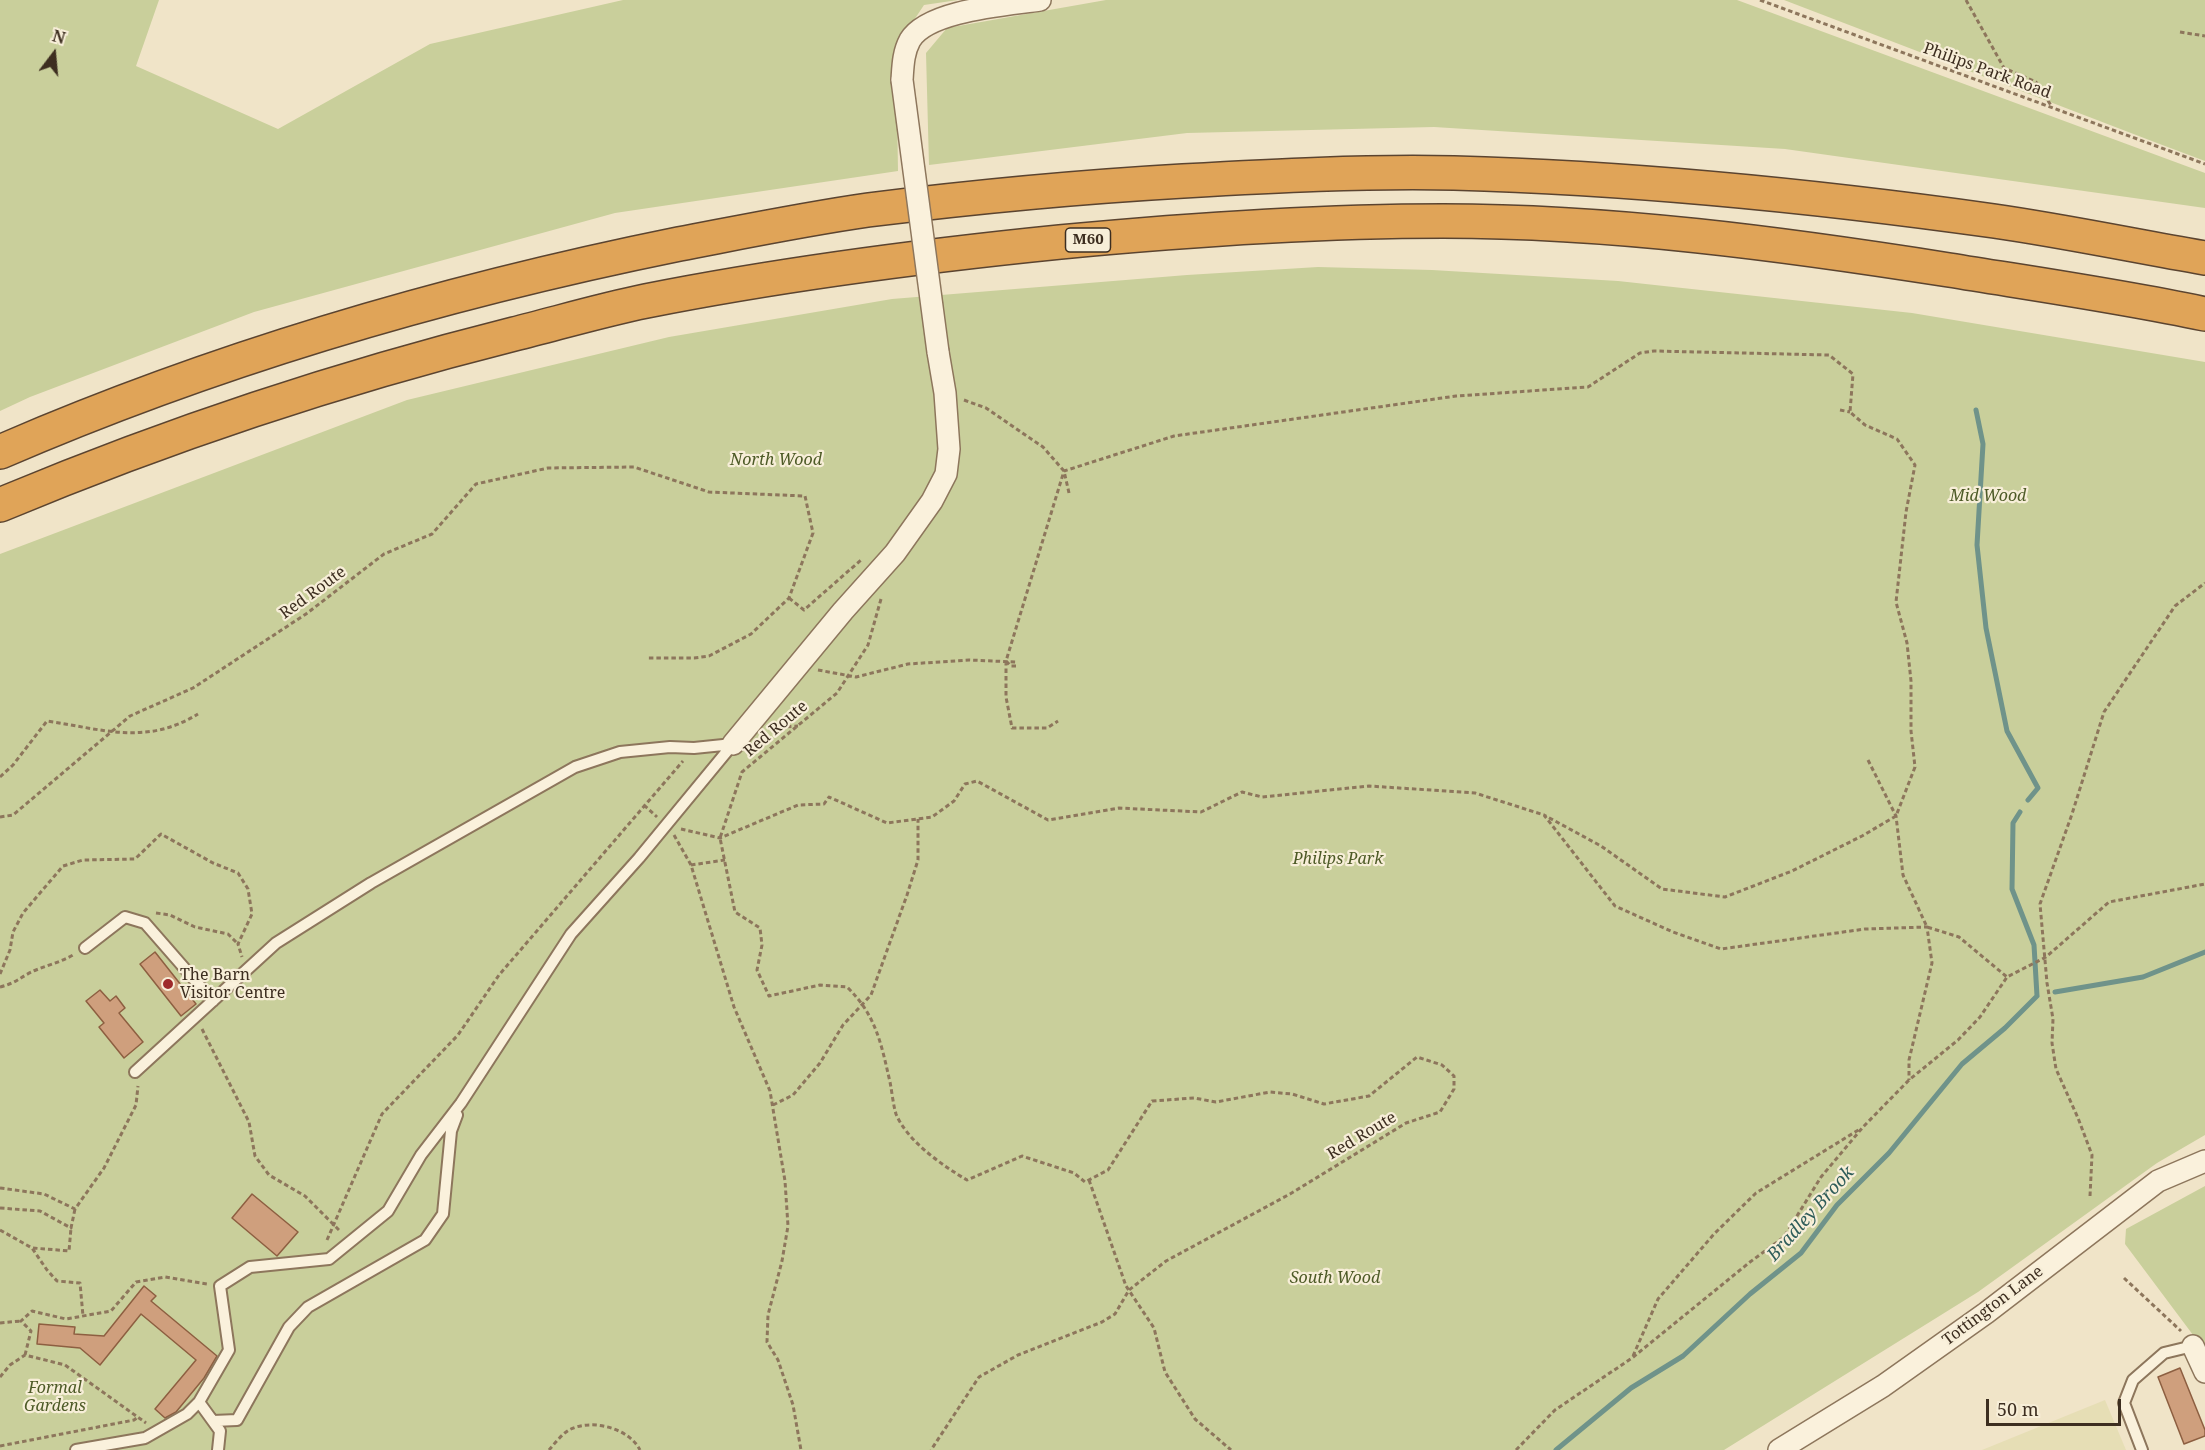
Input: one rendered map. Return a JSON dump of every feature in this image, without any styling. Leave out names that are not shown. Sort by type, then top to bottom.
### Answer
[{"type":"highway","points":[[0,452],[137,397],[238,362],[366,321],[482,289],[614,257],[863,211],[1067,188],[1271,176],[1436,173],[1588,179],[1734,190],[1996,222],[2205,258]]},
{"type":"highway","name":"M60","points":[[0,505],[262,407],[344,380],[423,357],[641,302],[852,266],[988,249],[1132,235],[1308,224],[1446,221],[1569,226],[1828,251],[2125,297],[2205,314]]},
{"type":"street","points":[[733,744],[895,553],[932,501],[946,474],[949,449],[945,393],[902,80],[903,57],[910,39],[928,24],[949,15],[1040,0]]},
{"type":"street","name":"Tottington Lane","points":[[1779,1450],[1883,1386],[1986,1313],[2158,1181],[2205,1161]]},
{"type":"street","points":[[2193,1346],[2205,1372]]},
{"type":"lane","points":[[135,1072],[276,943],[370,883],[574,767],[620,752],[733,744]]},
{"type":"lane","points":[[76,1450],[145,1438],[187,1414],[199,1402],[229,1350],[220,1286],[250,1267],[329,1259],[388,1211],[421,1155],[461,1103],[571,934],[639,858],[733,744]]},
{"type":"lane","points":[[85,948],[125,917],[145,923],[213,1001]]},
{"type":"lane","points":[[213,1420],[237,1419],[288,1327],[308,1307],[425,1240],[443,1214],[450,1131],[461,1103]]},
{"type":"lane","points":[[2142,1450],[2124,1403],[2133,1380],[2164,1353],[2193,1346]]},
{"type":"lane","points":[[199,1402],[220,1431],[218,1450]]},
{"type":"path","name":"Philips Park Road","points":[[1760,0],[2205,164]]},
{"type":"path","points":[[1966,0],[2004,68],[2036,82],[2053,108]]},
{"type":"path","points":[[2180,32],[2205,36]]},
{"type":"path","points":[[1064,471],[1174,436],[1456,396],[1588,387],[1640,352],[1829,355],[1853,374],[1850,412]]},
{"type":"path","points":[[945,393],[986,408],[1042,447],[1064,471],[1069,493]]},
{"type":"path","points":[[667,825],[720,838],[798,805],[824,804],[829,797],[887,823],[918,819],[932,817],[954,801],[965,784],[977,781],[1048,820],[1119,808],[1201,812],[1242,792],[1262,797],[1369,786],[1475,793],[1544,815],[1601,846],[1662,889],[1725,897],[1792,871],[1862,837],[1896,816],[1915,767],[1911,731],[1911,681],[1906,643],[1896,602],[1906,512],[1915,465],[1897,439],[1865,426],[1850,412],[1840,410]]},
{"type":"path","name":"Red Route","points":[[0,817],[13,816],[130,716],[193,688],[306,614],[384,554],[432,534],[476,484],[548,468],[634,467],[709,492],[805,496],[813,533],[789,598],[751,634],[709,656],[646,658]]},
{"type":"path","points":[[1058,722],[1047,728],[1012,728],[1006,697],[1006,661],[1064,471]]},
{"type":"path","points":[[789,598],[804,610],[868,553],[878,572]]},
{"type":"path","name":"Red Route","points":[[720,838],[742,772],[837,693],[868,645],[884,588],[878,572]]},
{"type":"path","points":[[2090,1196],[2092,1155],[2056,1069],[2052,1043],[2053,1019],[2047,983],[2040,904],[2072,814],[2104,712],[2175,606],[2205,583]]},
{"type":"path","points":[[798,667],[856,677],[908,664],[969,660],[1006,661],[1016,664]]},
{"type":"path","points":[[0,777],[13,765],[47,721],[111,732],[143,734],[180,725],[198,714]]},
{"type":"path","points":[[328,1239],[382,1114],[458,1035],[499,975],[694,748]]},
{"type":"path","points":[[1868,760],[1896,816],[1903,875],[1927,927],[1932,963],[1909,1060],[1909,1080]]},
{"type":"path","points":[[644,805],[651,812]]},
{"type":"path","points":[[1544,815],[1615,906],[1673,933],[1721,949],[1865,929],[1927,927],[1959,937],[2007,977]]},
{"type":"path","points":[[773,1105],[793,1095],[820,1063],[843,1025],[871,995],[918,860],[918,819]]},
{"type":"path","points":[[667,825],[691,865],[734,1007],[770,1091],[785,1181],[788,1226],[782,1261],[768,1315],[767,1342],[778,1360],[793,1405],[801,1450]]},
{"type":"path","points":[[0,974],[10,950],[13,932],[22,913],[63,866],[83,860],[135,859],[161,834],[213,863],[238,873],[248,889],[252,914],[238,944]]},
{"type":"path","points":[[720,838],[735,912],[760,928],[762,945],[757,970],[769,996],[820,985],[847,987],[863,1005],[881,1040],[897,1114],[907,1130],[937,1162],[967,1180],[1022,1156],[1074,1173],[1085,1182],[1089,1180],[1129,1290],[1154,1328],[1166,1372],[1195,1419],[1231,1450]]},
{"type":"path","points":[[691,865],[726,860]]},
{"type":"path","points":[[1516,1450],[1556,1410],[1632,1358],[1784,1237],[1821,1178],[1863,1127],[1909,1080],[1958,1040],[1980,1017],[2007,977],[2046,957],[2109,902],[2205,884]]},
{"type":"path","points":[[125,917],[138,912],[170,915],[195,927],[228,934],[238,944],[246,970]]},
{"type":"path","points":[[0,987],[14,984],[33,971],[63,961],[85,948]]},
{"type":"path","points":[[200,1025],[249,1122],[255,1156],[269,1175],[305,1196],[334,1224],[348,1244]]},
{"type":"path","name":"Red Route","points":[[931,1450],[979,1377],[1018,1355],[1102,1323],[1115,1314],[1129,1290],[1167,1261],[1290,1194],[1406,1122],[1440,1112],[1454,1089],[1455,1076],[1443,1065],[1417,1057],[1369,1096],[1324,1104],[1292,1094],[1270,1092],[1216,1102],[1194,1098],[1152,1101],[1108,1170],[1089,1180]]},
{"type":"path","points":[[0,1230],[32,1248],[69,1251],[75,1209],[104,1168],[136,1105],[138,1082],[135,1072]]},
{"type":"path","points":[[1632,1358],[1658,1299],[1714,1234],[1756,1193],[1863,1127]]},
{"type":"path","points":[[0,1188],[44,1194],[75,1209]]},
{"type":"path","points":[[0,1208],[40,1211],[71,1228]]},
{"type":"path","points":[[32,1248],[57,1281],[80,1283],[83,1316]]},
{"type":"path","points":[[0,1323],[21,1321],[32,1311],[66,1319],[111,1311],[136,1282],[165,1277],[220,1286]]},
{"type":"path","points":[[2124,1278],[2153,1304],[2193,1346]]},
{"type":"path","points":[[0,1377],[10,1365],[25,1355],[31,1331],[21,1321]]},
{"type":"path","points":[[0,1446],[134,1420],[138,1417],[65,1365],[25,1355]]},
{"type":"path","points":[[549,1450],[567,1431],[580,1425],[611,1427],[635,1440],[640,1450]]},
{"type":"shaded area","points":[[2105,1400],[2126,1450],[1982,1450]]},
{"type":"green space","points":[[0,0],[159,0],[136,66],[278,129],[430,44],[623,0],[958,0],[924,5],[896,47],[898,171],[615,213],[254,312],[30,397],[0,411]]},
{"type":"green space","points":[[1106,0],[1737,0],[2205,173],[2205,208],[1785,149],[1434,127],[1187,133],[929,165],[926,53],[947,28]]},
{"type":"green space","points":[[1784,0],[2205,0],[2205,161],[2157,143]]},
{"type":"green space","name":"Philips Park","points":[[1318,267],[1432,270],[1618,281],[1912,313],[2205,362],[2205,1135],[2157,1163],[1978,1292],[1724,1450],[0,1450],[0,554],[407,400],[669,337],[892,299],[1187,275]]},
{"type":"green space","points":[[2205,1186],[2205,1356],[2199,1343],[2125,1244],[2126,1229]]},
{"type":"building","name":"The Barn Visitor Centre","points":[[155,952],[196,1004],[181,1016],[140,964]]},
{"type":"building","points":[[100,990],[110,1001],[116,996],[125,1008],[119,1013],[143,1042],[124,1058],[99,1027],[104,1023],[86,1001]]},
{"type":"building","points":[[252,1194],[298,1232],[277,1256],[232,1218]]},
{"type":"building","points":[[144,1286],[156,1296],[151,1301],[217,1356],[204,1378],[176,1412],[165,1418],[155,1409],[196,1360],[141,1314],[100,1365],[80,1348],[37,1344],[39,1324],[75,1327],[74,1334],[104,1336]]},
{"type":"building","points":[[2180,1368],[2205,1430],[2205,1436],[2184,1444],[2158,1377]]},
{"type":"waterway","points":[[1976,410],[1983,444],[1977,545],[1986,628],[2007,731],[2038,788],[2028,800]]},
{"type":"waterway","points":[[2020,812],[2013,823],[2012,889],[2034,945],[2037,996]]},
{"type":"waterway","points":[[2055,992],[2143,977],[2205,952]]},
{"type":"waterway","name":"Bradley Brook","points":[[1556,1450],[1631,1388],[1683,1356],[1750,1294],[1801,1253],[1837,1205],[1889,1153],[1962,1064],[2005,1028],[2037,996]]},
{"type":"place","name":"The Barn Visitor Centre","points":[[168,984]]},
{"type":"park label","name":"North Wood","points":[[776,460]]},
{"type":"park label","name":"Mid Wood","points":[[1988,496]]},
{"type":"park label","name":"South Wood","points":[[1335,1278]]},
{"type":"park label","name":"Formal Gardens","points":[[55,1397]]}]
